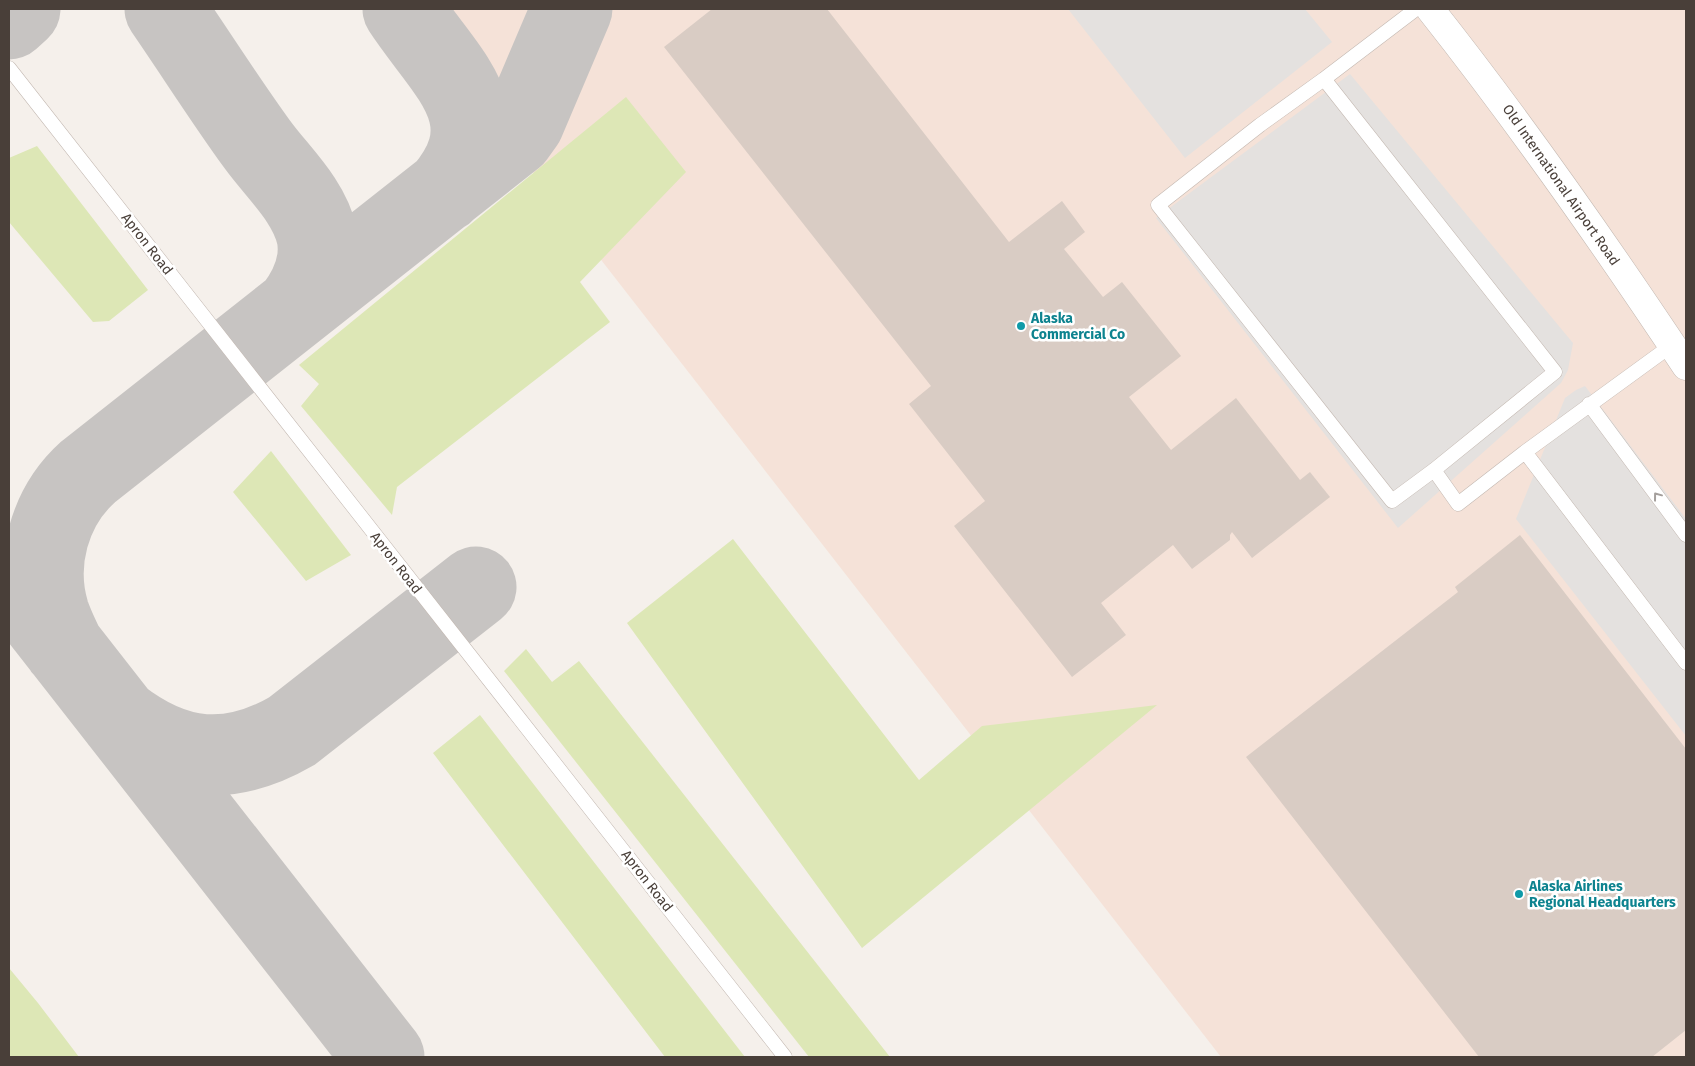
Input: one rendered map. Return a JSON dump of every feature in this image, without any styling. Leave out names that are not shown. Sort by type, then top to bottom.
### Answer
[{"type":"street","name":"Old International Airport Road","points":[[1430,9],[1517,122],[1679,356]]},
{"type":"lane","points":[[1324,79],[1555,372],[1434,470],[1392,501],[1158,205],[1260,124],[1324,79],[1416,9]]},
{"type":"lane","name":"Apron Road","points":[[9,68],[785,1057]]},
{"type":"lane","points":[[1434,470],[1458,504],[1589,404],[1679,356]]},
{"type":"lane","points":[[1589,404],[1686,535]]},
{"type":"lane","points":[[1525,452],[1686,663]]},
{"type":"shaded area","points":[[406,9],[1686,9],[1686,1057],[1221,1057]]},
{"type":"shaded area","points":[[1068,9],[1305,9],[1332,42],[1185,158]]},
{"type":"shaded area","points":[[1350,74],[1573,343],[1568,370],[1561,383],[1398,528],[1156,218]]},
{"type":"shaded area","points":[[1585,386],[1686,519],[1686,736],[1516,519],[1565,398]]},
{"type":"green space","points":[[626,97],[686,172],[580,282],[610,322],[397,487],[392,515],[301,406],[319,384],[299,365]]},
{"type":"green space","points":[[37,146],[148,290],[109,321],[93,322],[9,222],[9,158]]},
{"type":"green space","points":[[271,451],[351,555],[306,581],[233,492]]},
{"type":"green space","points":[[733,539],[919,780],[982,726],[1157,705],[862,948],[627,623]]},
{"type":"green space","points":[[526,649],[552,682],[579,661],[890,1057],[809,1057],[504,671]]},
{"type":"green space","points":[[480,715],[745,1057],[665,1057],[433,753]]},
{"type":"green space","points":[[9,968],[38,1003],[79,1057],[9,1057]]},
{"type":"building","name":"Alaska Commercial Co","points":[[712,9],[827,9],[1009,242],[1062,201],[1085,232],[1064,249],[1103,297],[1122,282],[1181,356],[1129,397],[1171,450],[1236,398],[1300,480],[1310,472],[1330,497],[1252,558],[1232,532],[1230,540],[1192,569],[1173,545],[1101,603],[1126,635],[1072,677],[954,526],[985,501],[909,404],[931,386],[664,47]]},
{"type":"building","name":"Alaska Airlines Regional Headquarters","points":[[1520,535],[1686,749],[1686,1030],[1652,1057],[1479,1057],[1246,757],[1458,592],[1455,587]]},
{"type":"taxiway","points":[[9,19],[20,9]]},
{"type":"taxiway","points":[[165,9],[245,127],[265,155],[292,187],[313,223],[317,236],[318,256],[314,275],[306,293],[295,309]]},
{"type":"taxiway","points":[[403,9],[451,75],[463,96],[470,118],[470,141],[462,165],[444,192]]},
{"type":"taxiway","points":[[64,648],[49,613],[43,575],[44,556],[48,537],[55,519],[63,502],[75,486],[88,472],[514,136],[524,122],[572,9]]},
{"type":"taxiway","points":[[119,718],[140,733],[161,744],[182,751],[225,754],[269,743],[292,731],[476,587]]},
{"type":"taxiway","points":[[30,604],[384,1057]]},
{"type":"place","name":"Alaska Commercial Co","points":[[1021,326]]},
{"type":"place","name":"Alaska Airlines Regional Headquarters","points":[[1519,894]]}]
